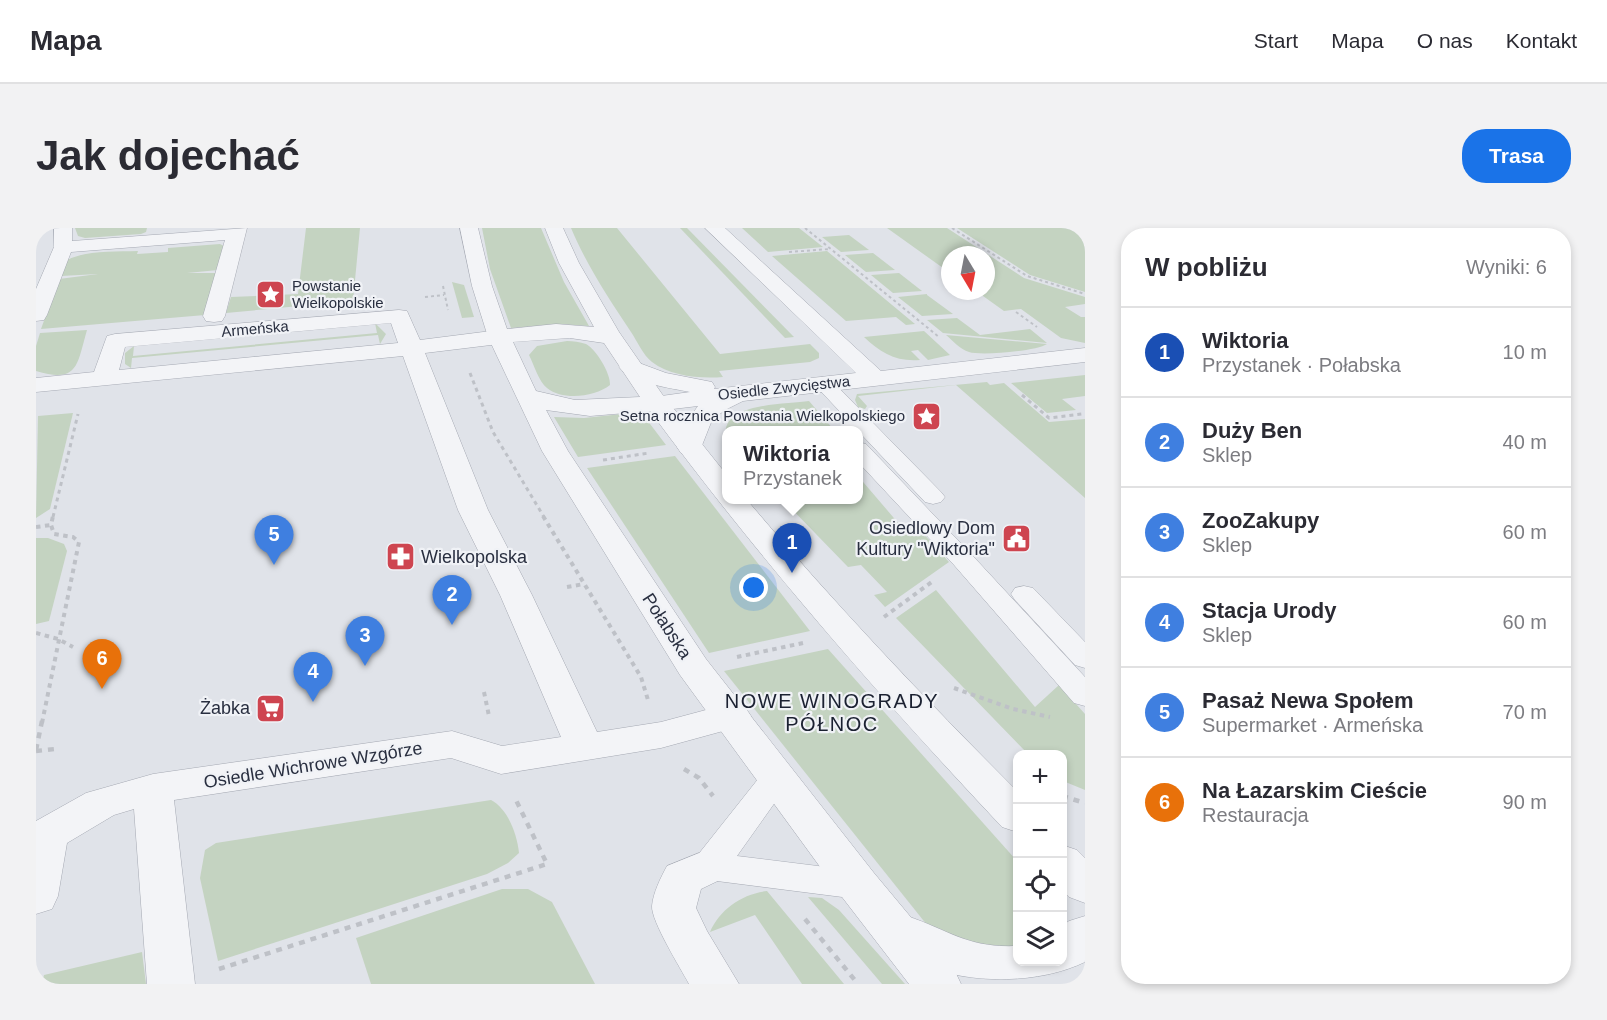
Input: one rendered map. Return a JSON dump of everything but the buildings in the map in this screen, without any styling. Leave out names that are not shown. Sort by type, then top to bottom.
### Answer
[{"type":"street","name":"Połabska","points":[[469,228],[482,285],[499,337],[555,451],[679,646],[858,885],[937,984]]},
{"type":"street","points":[[554,228],[575,273],[631,367],[656,403],[722,487]]},
{"type":"street","name":"Osiedle Zwycięstwa","points":[[714,228],[876,378]]},
{"type":"street","points":[[36,315],[63,238],[237,231],[214,316]]},
{"type":"street","name":"Armeńska","points":[[104,379],[115,341],[399,316],[413,348]]},
{"type":"street","name":"Armeńska","points":[[36,386],[413,348],[551,329],[574,329],[613,339]]},
{"type":"street","points":[[413,348],[473,510],[516,595],[585,747]]},
{"type":"street","name":"Osiedle Zwycięstwa","points":[[526,396],[569,409],[597,409],[1085,355]]},
{"type":"street","points":[[631,367],[671,382],[744,392]]},
{"type":"street","points":[[690,447],[692,430],[699,417],[718,403],[744,392]]},
{"type":"street","points":[[735,504],[792,573],[948,745],[1013,812]]},
{"type":"street","name":"Osiedle Wichrowe Wzgórze","points":[[36,896],[47,834],[100,804],[153,789],[452,744],[501,760],[661,735],[732,716]]},
{"type":"street","points":[[153,789],[171,984]]},
{"type":"street","points":[[709,866],[682,878],[674,908],[689,942],[715,984]]},
{"type":"street","points":[[892,926],[949,960],[984,975],[1022,980],[1058,969],[1078,947],[1085,935]]},
{"type":"lane","points":[[823,383],[853,423]]},
{"type":"lane","points":[[863,432],[933,497]]},
{"type":"lane","points":[[863,453],[1085,696]]},
{"type":"lane","points":[[1024,594],[1085,659]]},
{"type":"lane","points":[[709,866],[777,777]]},
{"type":"lane","points":[[709,866],[858,885]]},
{"type":"path","points":[[805,228],[944,341]]},
{"type":"path","points":[[952,228],[1026,275],[1085,294]]},
{"type":"path","points":[[787,252],[831,249]]},
{"type":"path","points":[[937,335],[945,334]]},
{"type":"path","points":[[468,370],[493,432],[641,677]]},
{"type":"path","points":[[1013,388],[1049,418],[1082,414]]},
{"type":"path","points":[[55,749],[36,750],[79,542],[73,537],[54,534],[51,525],[80,407]]},
{"type":"path","points":[[596,460],[651,453]]},
{"type":"path","points":[[36,527],[51,525]]},
{"type":"path","points":[[881,620],[963,560]]},
{"type":"path","points":[[567,587],[584,584]]},
{"type":"path","points":[[36,633],[58,639],[73,647]]},
{"type":"path","points":[[730,658],[810,641]]},
{"type":"path","points":[[950,686],[1013,709],[1058,718]]},
{"type":"path","points":[[682,768],[699,778],[719,804]]},
{"type":"path","points":[[217,969],[547,864],[511,789]]},
{"type":"path","points":[[1067,798],[1085,803]]},
{"type":"path","points":[[802,916],[858,984]]},
{"type":"green space","points":[[75,228],[147,228],[146,232],[141,234],[85,238],[78,236]]},
{"type":"green space","points":[[306,228],[360,228],[353,301],[226,313],[231,297],[298,294]]},
{"type":"green space","points":[[482,228],[541,228],[564,282],[589,326],[560,324],[511,328],[490,269]]},
{"type":"green space","points":[[571,228],[617,228],[720,354],[810,344],[819,353],[819,358],[810,362],[719,371],[723,377],[714,378],[686,376],[659,367],[640,348],[591,268]]},
{"type":"green space","points":[[680,228],[687,228],[794,337],[785,338]]},
{"type":"green space","points":[[742,228],[799,228],[823,247],[768,252]]},
{"type":"green space","points":[[887,228],[947,228],[975,246],[941,246],[941,267]]},
{"type":"green space","points":[[957,228],[1085,228],[1085,292],[1030,275],[995,252],[995,246],[985,246]]},
{"type":"green space","points":[[849,235],[869,250],[841,252],[822,237]]},
{"type":"green space","points":[[220,244],[224,246],[218,270],[187,273],[217,273],[205,315],[41,329],[59,279],[98,274],[61,276],[67,260],[92,253],[168,252],[168,248]]},
{"type":"green space","points":[[827,251],[915,324],[906,325],[896,317],[846,321],[772,256]]},
{"type":"green space","points":[[873,253],[895,270],[866,272],[845,255]]},
{"type":"green space","points":[[995,259],[1024,278],[1085,297],[1085,304],[1065,307],[1085,317],[1085,343],[1061,338],[1021,309],[1004,311],[989,300],[995,300]]},
{"type":"green space","points":[[899,273],[922,291],[893,293],[871,275]]},
{"type":"green space","points":[[452,282],[464,285],[474,317],[462,318]]},
{"type":"green space","points":[[927,294],[953,314],[922,316],[898,297]]},
{"type":"green space","points":[[957,318],[980,335],[1030,329],[1047,343],[943,333],[927,320]]},
{"type":"green space","points":[[375,323],[386,334],[380,344],[378,335],[132,358],[131,368],[125,364],[125,353],[134,346],[133,356],[377,333]]},
{"type":"green space","points":[[87,330],[78,361],[68,373],[61,375],[36,371],[36,346],[40,333]]},
{"type":"green space","points":[[924,331],[950,355],[928,360],[918,350],[911,351],[920,360],[904,360],[883,352],[864,337]]},
{"type":"green space","points":[[946,335],[1047,344],[1021,351],[975,353],[963,349]]},
{"type":"green space","points":[[567,341],[586,344],[594,351],[605,369],[610,385],[588,395],[570,396],[561,395],[544,385],[529,355],[537,346]]},
{"type":"green space","points":[[1085,375],[1085,396],[1062,399],[1076,410],[1047,413],[1011,383]]},
{"type":"green space","points":[[987,382],[990,385],[1004,383],[1049,422],[1085,419],[1085,498],[956,385],[858,396],[867,406],[865,409],[858,407],[855,400],[857,394]]},
{"type":"green space","points":[[809,401],[831,426],[727,426],[734,417],[757,407]]},
{"type":"green space","points":[[641,412],[666,445],[578,457],[554,417],[584,418]]},
{"type":"green space","points":[[73,413],[50,509],[36,518],[38,416]]},
{"type":"green space","points":[[675,456],[810,631],[709,653],[587,468]]},
{"type":"green space","points":[[863,482],[899,524],[921,531],[949,562],[885,607],[874,595],[887,592],[861,565],[848,567],[787,504],[863,504]]},
{"type":"green space","points":[[36,538],[48,538],[64,544],[67,551],[49,621],[36,624]]},
{"type":"green space","points":[[936,590],[1035,707],[1059,685],[1085,714],[1085,790],[1067,783],[1067,750],[1024,750],[896,618]]},
{"type":"green space","points":[[828,649],[1013,857],[1013,958],[979,959],[931,930],[724,671]]},
{"type":"green space","points":[[491,800],[507,816],[516,838],[519,853],[508,863],[487,874],[218,961],[200,878],[205,850],[216,843]]},
{"type":"green space","points":[[502,889],[528,889],[552,902],[595,984],[371,984],[356,938]]},
{"type":"green space","points":[[767,891],[844,984],[802,984],[755,915],[710,932],[720,916],[733,904],[749,895]]},
{"type":"green space","points":[[808,897],[822,898],[839,910],[905,984],[882,984]]},
{"type":"green space","points":[[142,952],[146,984],[42,984],[44,975]]},
{"type":"place","name":"Powstanie Wielkopolskie","points":[[271,295]]},
{"type":"place","name":"Setna rocznica Powstania Wielkopolskiego","points":[[926,416]]},
{"type":"place","name":"Osiedlowy Dom Kultury \"Wiktoria\"","points":[[1016,538]]},
{"type":"place","name":"Wielkopolska","points":[[400,557]]},
{"type":"place","name":"Pasaż Newa Społem","points":[[274,565]]},
{"type":"place","name":"Wiktoria","points":[[792,573]]},
{"type":"place","name":"Duży Ben","points":[[452,625]]},
{"type":"place","name":"ZooZakupy","points":[[365,666]]},
{"type":"place","name":"Na Łazarskim Cieście","points":[[102,689]]},
{"type":"place","name":"Stacja Urody","points":[[313,702]]},
{"type":"place","name":"Żabka","points":[[271,708]]},
{"type":"district","name":"NOWE WINOGRADY PÓŁNOC","points":[[832,712]]}]
